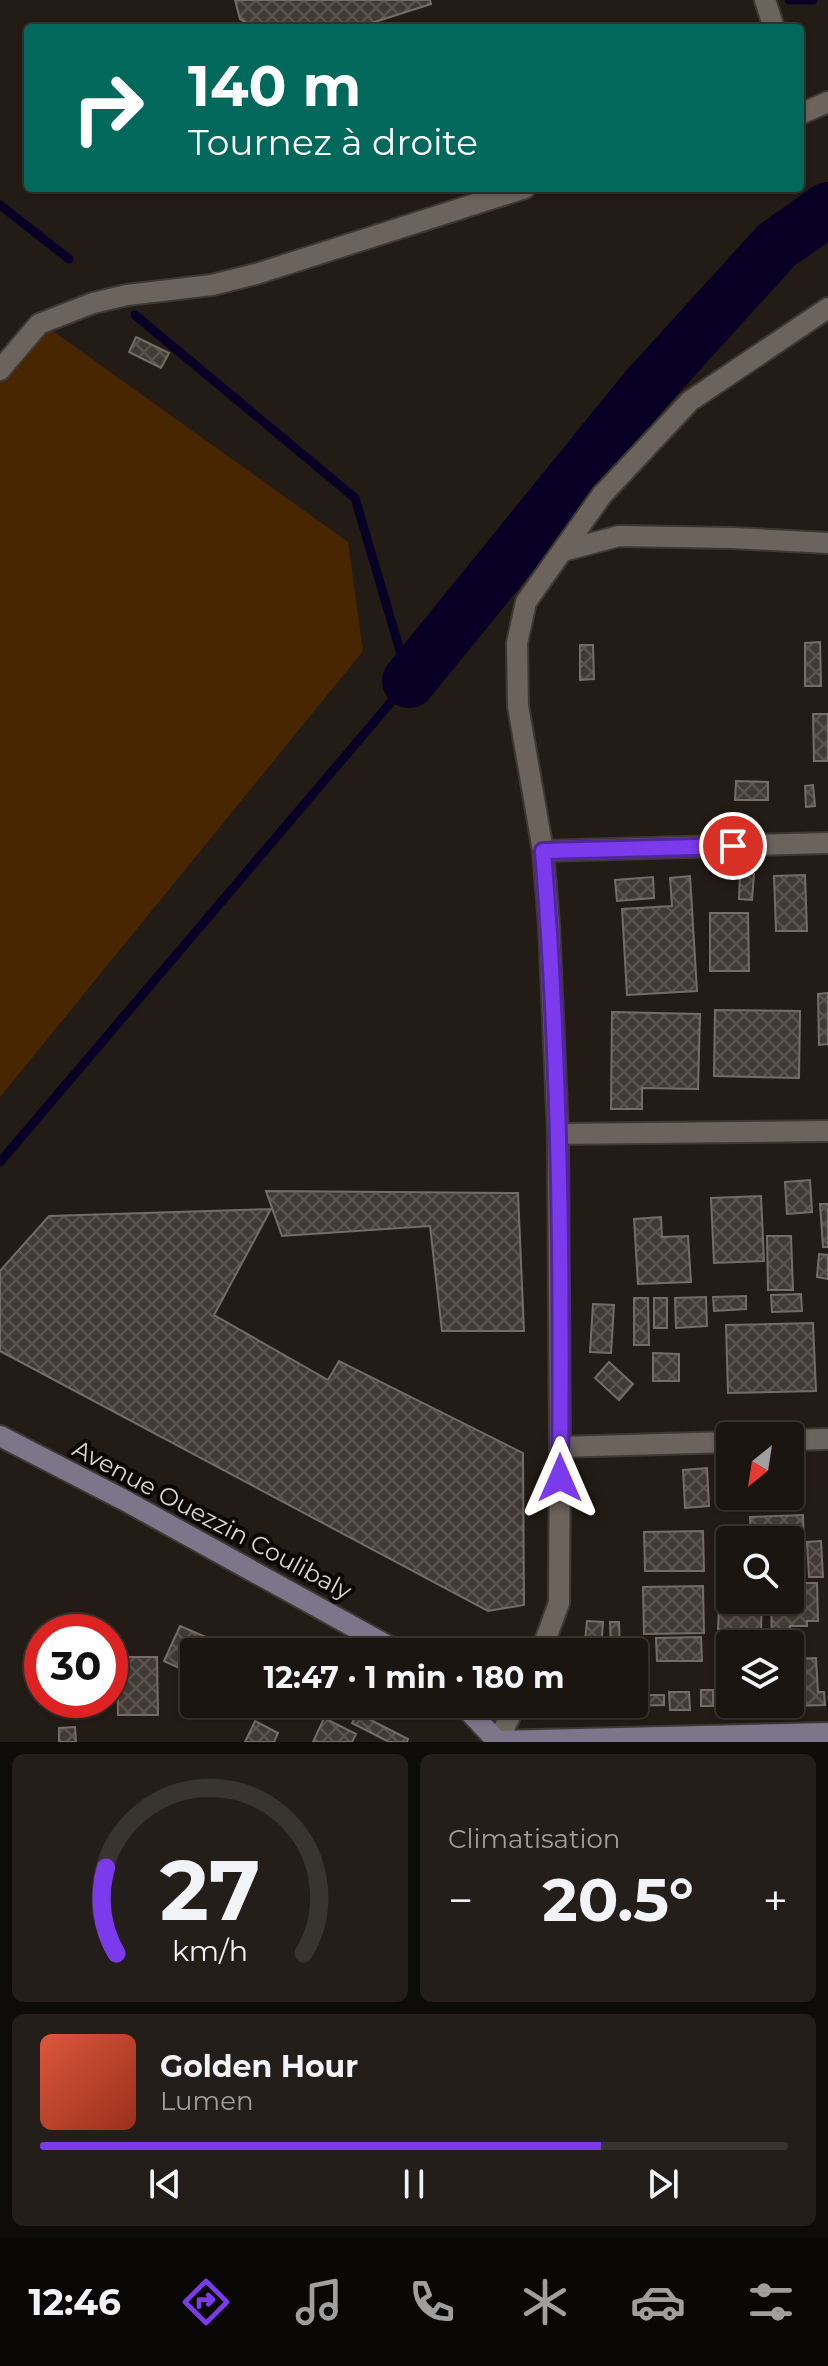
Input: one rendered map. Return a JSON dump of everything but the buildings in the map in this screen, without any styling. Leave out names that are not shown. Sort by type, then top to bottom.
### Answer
[{"type":"main road","name":"Avenue Ouezzin Coulibaly","points":[[0,1436],[124,1500],[374,1638]]},
{"type":"main road","points":[[475,1718],[498,1742],[828,1733]]},
{"type":"street","points":[[765,0],[773,24]]},
{"type":"street","points":[[804,112],[828,102]]},
{"type":"street","points":[[0,370],[39,324],[93,303],[127,295],[212,285],[256,274],[512,192]]},
{"type":"street","points":[[546,1638],[559,1603],[558,1134],[543,851],[518,706],[517,643],[526,602],[602,495],[690,401],[828,308]]},
{"type":"street","points":[[563,551],[619,536],[828,543]]},
{"type":"street","points":[[543,851],[828,843]]},
{"type":"street","points":[[558,1134],[828,1131]]},
{"type":"street","points":[[804,1440],[828,1439]]},
{"type":"street","points":[[560,1447],[716,1442]]},
{"type":"street","points":[[498,1742],[509,1718]]},
{"type":"shaded area","points":[[43,324],[348,542],[363,651],[0,1097],[0,378]]},
{"type":"waterway","points":[[789,0],[813,0]]},
{"type":"waterway","points":[[0,205],[69,259]]},
{"type":"waterway","points":[[409,681],[646,389],[776,246],[828,209]]},
{"type":"waterway","points":[[0,1162],[409,681],[355,498],[135,315]]},
{"type":"route","points":[[560,1478],[558,1134],[543,851],[733,846]]}]
